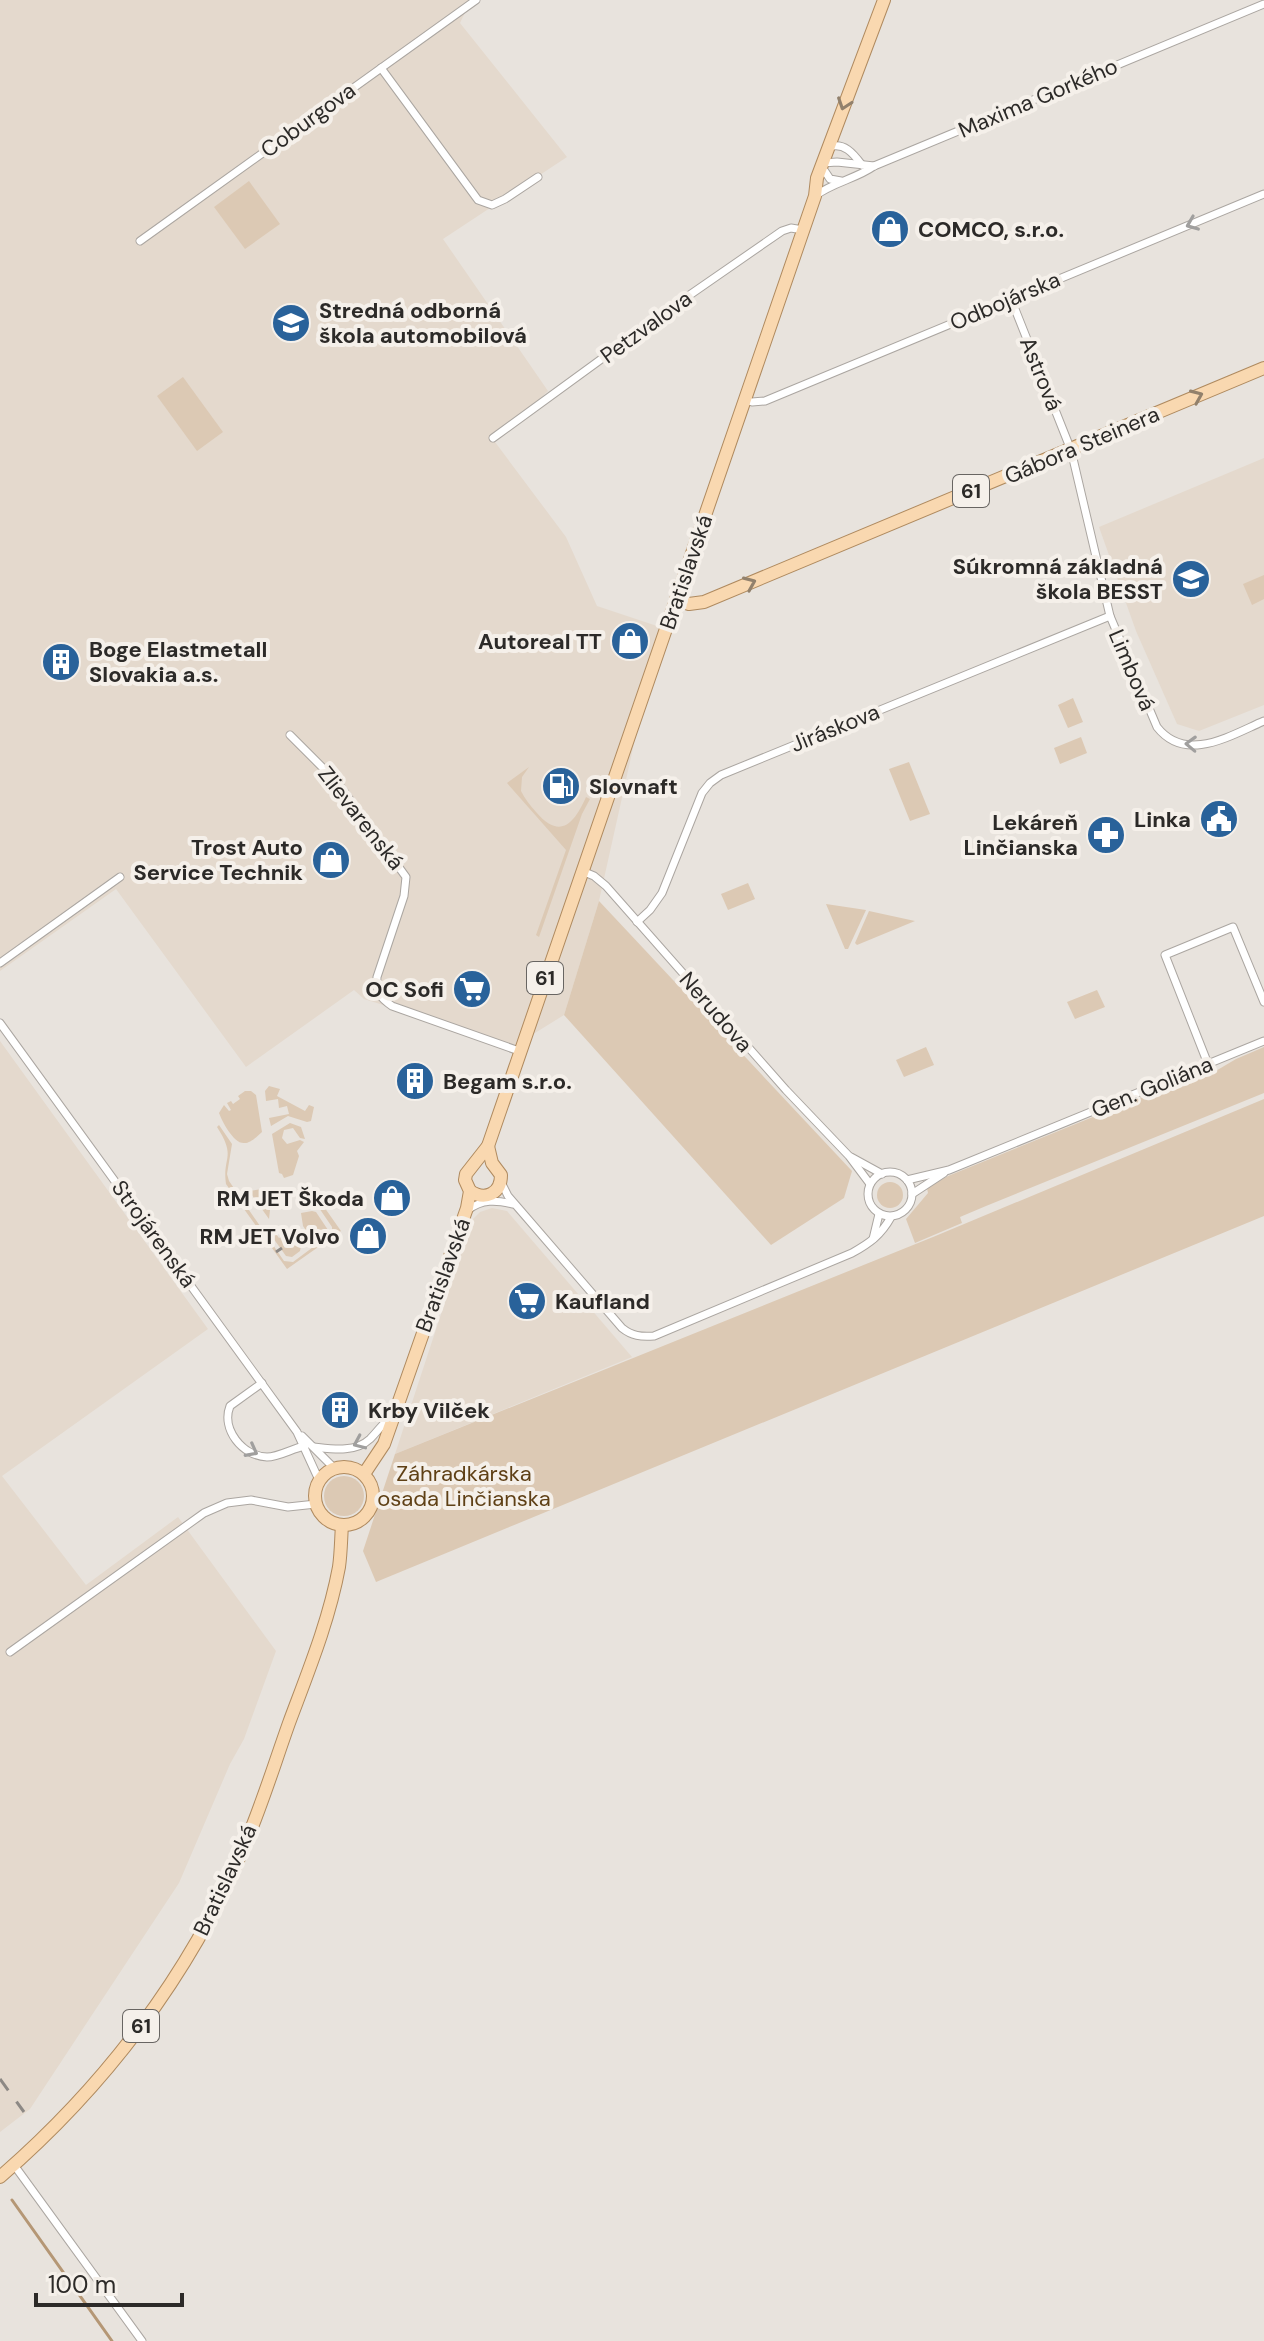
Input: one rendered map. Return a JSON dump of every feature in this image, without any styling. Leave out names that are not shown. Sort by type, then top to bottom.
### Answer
[{"type":"main road","name":"Bratislavská","points":[[502,1190],[491,1195],[475,1193],[465,1180],[466,1174],[488,1146],[815,196],[817,178],[884,0]]},
{"type":"main road","name":"Gábora Steinera","points":[[677,600],[689,604],[704,602],[1264,368]]},
{"type":"main road","points":[[488,1146],[492,1163]]},
{"type":"main road","points":[[477,1161],[492,1163],[499,1170],[502,1190]]},
{"type":"main road","name":"Bratislavská","points":[[364,1474],[384,1444],[466,1210],[475,1193]]},
{"type":"main road","points":[[351,1467],[364,1474],[372,1485],[372,1506],[364,1518],[342,1525],[326,1519],[316,1504],[315,1491],[319,1480],[334,1468],[351,1467]]},
{"type":"main road","name":"Bratislavská","points":[[0,2177],[60,2122],[130,2041],[182,1966],[219,1899],[245,1846],[322,1633],[339,1564],[342,1525]]},
{"type":"street","name":"Coburgova","points":[[140,241],[476,0]]},
{"type":"street","name":"Maxima Gorkého","points":[[815,196],[831,185],[874,166],[1264,4]]},
{"type":"street","points":[[381,68],[478,200],[492,205],[538,177]]},
{"type":"street","points":[[829,147],[839,145],[847,148],[862,165]]},
{"type":"street","points":[[843,181],[830,179],[822,165],[837,162],[874,166]]},
{"type":"street","name":"Odbojárska","points":[[745,400],[765,401],[1264,194]]},
{"type":"street","name":"Petzvalova","points":[[493,438],[782,231],[791,228],[803,230]]},
{"type":"street","name":"Astrová","points":[[1011,299],[1071,450]]},
{"type":"street","name":"Limbová","points":[[1071,450],[1110,616],[1157,727],[1167,738],[1179,744],[1199,746],[1264,721]]},
{"type":"street","name":"Jiráskova","points":[[637,922],[662,893],[702,793],[721,775],[1110,616]]},
{"type":"street","name":"Zlievarenská","points":[[290,735],[337,782],[406,877],[404,896],[377,977],[381,999],[392,1006],[519,1051]]},
{"type":"street","name":"Nerudova","points":[[582,871],[599,879],[786,1090],[849,1156],[870,1184]]},
{"type":"street","points":[[0,963],[120,877]]},
{"type":"street","points":[[1208,1064],[1165,955],[1233,927],[1264,1002]]},
{"type":"street","name":"Strojárenská","points":[[0,1023],[305,1442]]},
{"type":"street","name":"Gen. Goliána","points":[[949,1170],[1264,1041]]},
{"type":"street","name":"Nerudova","points":[[849,1156],[882,1174]]},
{"type":"street","points":[[907,1180],[949,1170]]},
{"type":"street","points":[[912,1194],[949,1170]]},
{"type":"street","points":[[895,1173],[907,1180],[912,1194],[908,1208],[897,1216],[879,1214],[870,1204],[870,1184],[882,1174],[895,1173]]},
{"type":"street","points":[[502,1190],[622,1328],[630,1335],[642,1337],[654,1336],[852,1253],[884,1230],[891,1217]]},
{"type":"street","points":[[466,1210],[481,1202],[496,1200],[515,1204]]},
{"type":"street","points":[[872,1241],[879,1214]]},
{"type":"street","points":[[262,1383],[230,1406],[227,1421],[235,1440],[252,1453],[265,1457],[305,1442],[334,1468]]},
{"type":"street","points":[[314,1447],[342,1449],[363,1444],[394,1415]]},
{"type":"street","points":[[305,1442],[319,1480]]},
{"type":"street","points":[[10,1652],[204,1513],[227,1503],[251,1500],[288,1507],[316,1504]]},
{"type":"street","points":[[14,2165],[142,2341]]},
{"type":"shaded area","points":[[0,0],[471,0],[460,23],[567,157],[443,239],[548,391],[495,442],[566,537],[597,606],[660,627],[599,901],[564,1015],[514,1046],[364,999],[354,990],[246,1067],[116,889],[0,971]]},
{"type":"shaded area","name":"Súkromná základná škola BESST","points":[[1264,458],[1264,705],[1199,731],[1177,724],[1136,631],[1099,527]]},
{"type":"shaded area","points":[[0,1041],[208,1329],[2,1476],[86,1585],[178,1517],[276,1651],[244,1739],[230,1764],[179,1883],[30,2109],[0,2132]]},
{"type":"shaded area","points":[[492,1208],[507,1211],[632,1357],[395,1454],[472,1220],[480,1212]]},
{"type":"green space","points":[[249,181],[280,224],[245,249],[214,207]]},
{"type":"green space","points":[[183,377],[223,432],[197,451],[157,396]]},
{"type":"green space","points":[[1264,575],[1264,599],[1252,605],[1243,584]]},
{"type":"green space","points":[[1073,698],[1083,722],[1068,728],[1058,705]]},
{"type":"green space","points":[[1081,737],[1087,753],[1060,764],[1054,748]]},
{"type":"green space","points":[[909,762],[930,814],[910,821],[889,769]]},
{"type":"green space","points":[[529,767],[522,777],[521,791],[536,812],[552,825],[566,825],[586,797],[590,799],[539,937],[536,935],[566,850],[507,783]]},
{"type":"green space","points":[[748,883],[755,899],[728,910],[721,894]]},
{"type":"green space","points":[[599,901],[852,1171],[844,1198],[771,1245],[564,1015]]},
{"type":"green space","points":[[826,904],[866,910],[848,949],[845,949]]},
{"type":"green space","points":[[869,911],[915,921],[857,945],[855,943]]},
{"type":"green space","points":[[1097,990],[1105,1007],[1075,1019],[1067,1002]]},
{"type":"green space","points":[[926,1047],[934,1065],[904,1077],[896,1060]]},
{"type":"green space","points":[[1264,1047],[1264,1093],[960,1217],[962,1223],[915,1243],[906,1219],[928,1193],[927,1188],[948,1176],[1164,1088],[1214,1072]]},
{"type":"green space","points":[[269,1086],[280,1089],[277,1096],[305,1111],[309,1105],[314,1107],[311,1121],[288,1116],[271,1126],[269,1118],[289,1114],[287,1106],[279,1108],[278,1099],[266,1101],[265,1091]]},
{"type":"green space","points":[[245,1091],[256,1095],[262,1132],[252,1141],[241,1143],[226,1127],[219,1113],[224,1105],[231,1110],[227,1103],[231,1101],[233,1104]]},
{"type":"green space","name":"Záhradkárska osada Linčianska","points":[[1264,1099],[1264,1216],[376,1582],[363,1551],[395,1454],[933,1237]]},
{"type":"green space","points":[[290,1123],[301,1127],[305,1139],[300,1138],[293,1128],[284,1130],[282,1138],[287,1144],[300,1140],[304,1142],[297,1151],[299,1156],[293,1175],[284,1178],[279,1173],[272,1134]]},
{"type":"green space","points":[[219,1125],[232,1144],[227,1174],[229,1181],[284,1261],[293,1262],[332,1233],[332,1227],[313,1199],[315,1194],[341,1231],[287,1269],[226,1184],[228,1151],[217,1127]]},
{"type":"green space","points":[[890,1182],[899,1186],[903,1195],[899,1204],[890,1208],[881,1204],[877,1195],[881,1186]]},
{"type":"green space","points":[[269,1188],[274,1204],[269,1219],[249,1191]]},
{"type":"green space","points":[[316,1212],[328,1230],[314,1242],[303,1226],[301,1213]]},
{"type":"green space","points":[[269,1225],[279,1238],[291,1232],[301,1246],[300,1251],[292,1257],[286,1256],[268,1231]]},
{"type":"green space","points":[[344,1476],[358,1482],[364,1496],[358,1510],[344,1516],[330,1510],[324,1496],[330,1482]]},
{"type":"waterway","points":[[12,2200],[112,2341]]},
{"type":"railway","points":[[276,1252],[282,1248]]},
{"type":"railway","points":[[0,2079],[24,2112]]},
{"type":"place","name":"COMCO, s.r.o.","points":[[890,229]]},
{"type":"place","name":"Stredná odborná škola automobilová","points":[[291,323]]},
{"type":"place","name":"Súkromná základná škola BESST","points":[[1191,579]]},
{"type":"place","name":"Autoreal TT","points":[[630,641]]},
{"type":"place","name":"Boge Elastmetall Slovakia a.s.","points":[[61,662]]},
{"type":"place","name":"Slovnaft","points":[[561,786]]},
{"type":"place","name":"Linka","points":[[1219,819]]},
{"type":"place","name":"Lekáreň Linčianska","points":[[1106,835]]},
{"type":"place","name":"Trost Auto Service Technik","points":[[331,860]]},
{"type":"place","name":"OC Sofi","points":[[472,989]]},
{"type":"place","name":"Begam s.r.o.","points":[[415,1081]]},
{"type":"place","name":"RM JET Škoda","points":[[392,1198]]},
{"type":"place","name":"RM JET Volvo","points":[[368,1236]]},
{"type":"place","name":"Kaufland","points":[[527,1301]]},
{"type":"place","name":"Krby Vilček","points":[[340,1410]]}]
